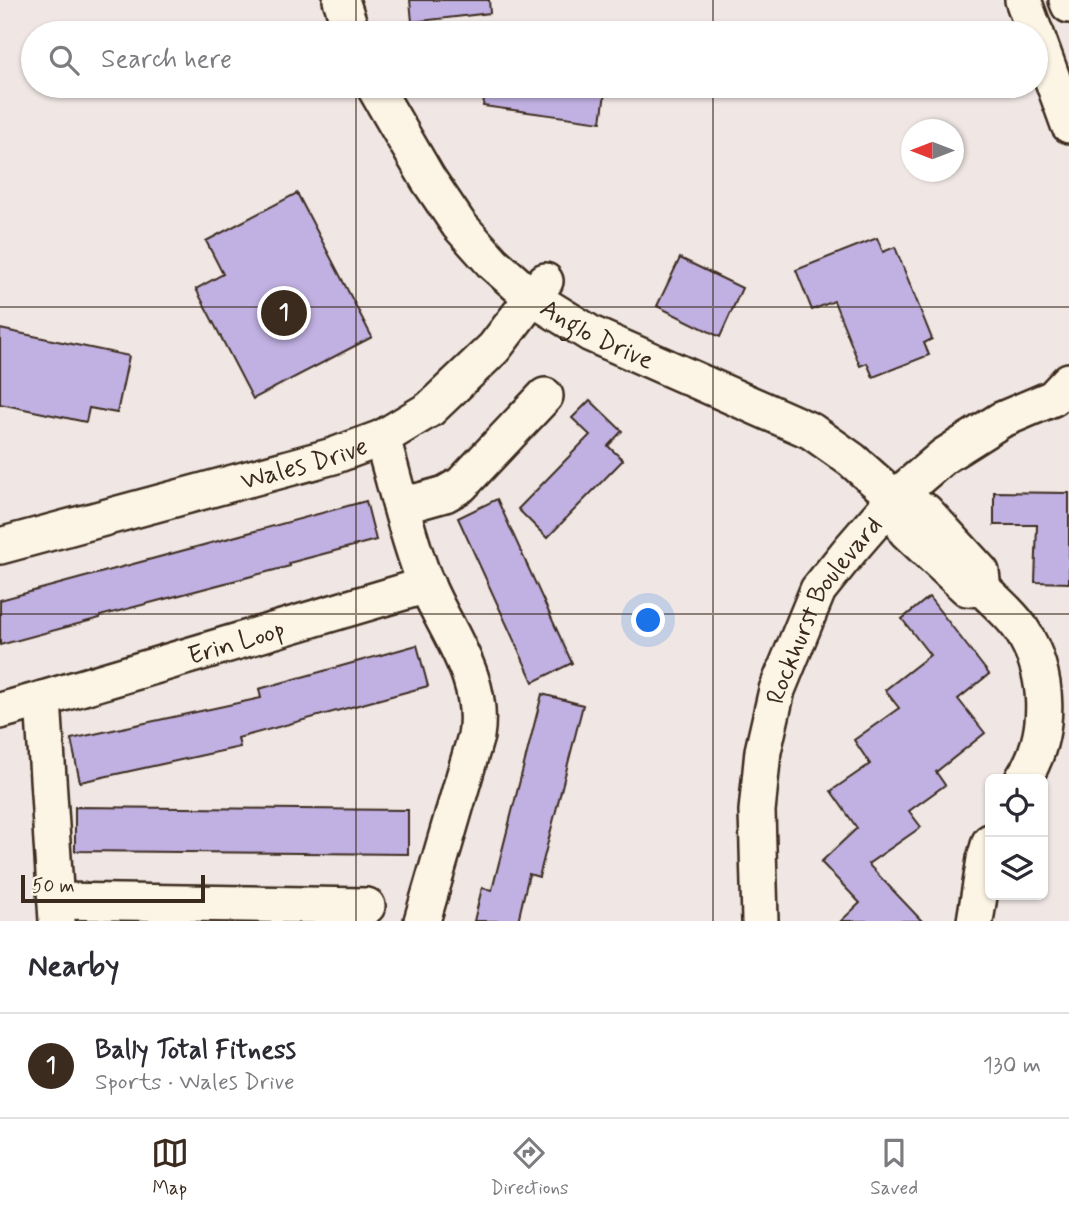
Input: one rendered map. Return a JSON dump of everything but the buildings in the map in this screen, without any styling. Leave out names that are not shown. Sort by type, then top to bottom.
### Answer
[{"type":"street","points":[[341,0],[348,21]]},
{"type":"street","points":[[1023,0],[1031,21]]},
{"type":"street","points":[[1067,0],[1069,5]]},
{"type":"street","points":[[1048,67],[1069,125]]},
{"type":"street","name":"Anglo Drive","points":[[381,98],[428,180],[458,225],[493,263],[538,288],[591,334],[811,431],[861,467],[895,498]]},
{"type":"street","name":"Wales Drive","points":[[0,546],[333,456],[382,438],[418,418],[446,396],[494,348],[538,288]]},
{"type":"street","name":"Rockhurst Boulevard","points":[[760,921],[757,811],[764,751],[777,690],[818,590],[895,498],[944,456],[1000,420],[1064,393]]},
{"type":"street","points":[[402,506],[445,494],[461,485],[545,396]]},
{"type":"street","points":[[382,438],[427,585],[470,672],[477,694],[476,736],[422,921]]},
{"type":"street","points":[[895,498],[906,531],[967,588],[983,590],[1020,627],[1034,653],[1040,674],[1044,719],[1037,749],[1025,774]]},
{"type":"street","name":"Erin Loop","points":[[0,711],[427,585]]},
{"type":"street","points":[[43,699],[56,911],[367,906]]},
{"type":"street","points":[[975,921],[985,859]]},
{"type":"place","name":"Bally Total Fitness","points":[[284,313]]}]
